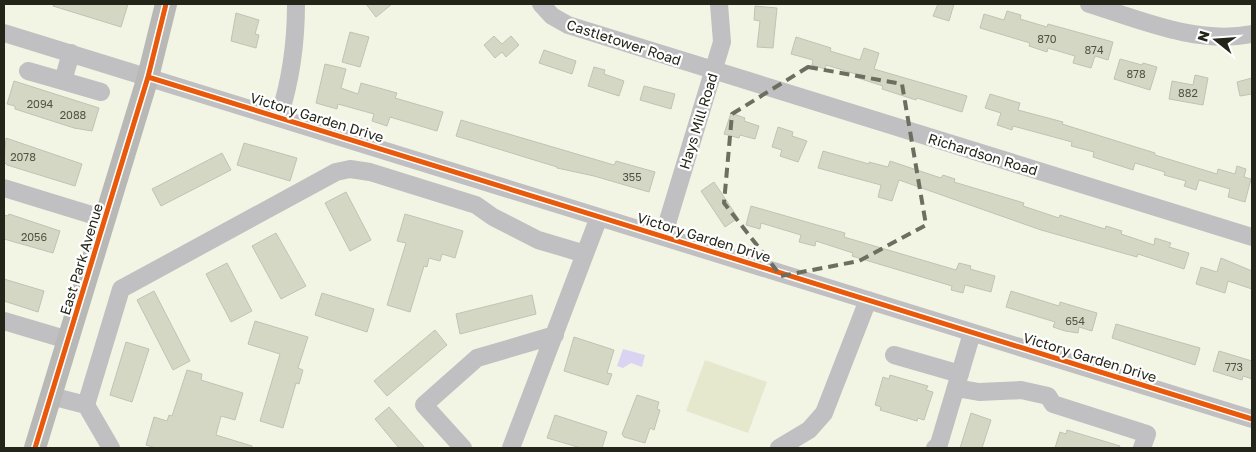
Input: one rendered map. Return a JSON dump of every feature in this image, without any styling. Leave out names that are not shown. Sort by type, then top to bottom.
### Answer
[{"type":"main road","name":"East Park Avenue","points":[[35,448],[148,77],[166,4]]},
{"type":"street","points":[[279,118],[290,83],[295,44],[296,4]]},
{"type":"street","name":"Castletower Road","points":[[540,4],[552,16],[568,25],[714,71]]},
{"type":"street","name":"Hays Mill Road","points":[[663,237],[722,42],[719,4]]},
{"type":"street","points":[[1089,4],[1178,31],[1215,38],[1252,34]]},
{"type":"street","name":"Victory Garden Drive","points":[[4,33],[1252,420]]},
{"type":"street","points":[[63,81],[71,53]]},
{"type":"street","points":[[28,71],[101,92]]},
{"type":"street","name":"Richardson Road","points":[[714,71],[1252,237]]},
{"type":"street","points":[[86,406],[121,289],[336,172],[350,169],[370,172],[476,205],[493,217],[538,240],[585,254]]},
{"type":"street","points":[[4,188],[105,219]]},
{"type":"street","points":[[511,448],[556,335],[599,217]]},
{"type":"street","points":[[778,448],[809,430],[824,413],[868,300]]},
{"type":"street","points":[[4,321],[68,340]]},
{"type":"street","points":[[935,448],[939,444],[972,332]]},
{"type":"street","points":[[463,448],[424,405],[477,358],[556,335]]},
{"type":"street","points":[[894,355],[958,381],[979,392],[1021,390],[1048,396],[1053,404],[1146,434],[1142,448]]},
{"type":"street","points":[[51,396],[86,406],[111,448]]},
{"type":"highlighted area","points":[[808,67],[902,84],[926,225],[859,261],[781,276],[724,203],[732,114]]},
{"type":"green space","points":[[705,360],[767,382],[748,433],[686,411]]},
{"type":"shaded area","points":[[623,349],[645,355],[642,367],[631,363],[623,368],[617,366]]},
{"type":"building","points":[[54,4],[128,4],[121,27],[53,6]]},
{"type":"building","points":[[366,4],[392,4],[376,17]]},
{"type":"building","points":[[938,4],[954,4],[949,21],[933,16]]},
{"type":"building","points":[[755,6],[777,8],[773,48],[757,47],[760,21],[754,20]]},
{"type":"building","points":[[1007,11],[1021,15],[1020,19],[1047,27],[1048,24],[1113,42],[1108,60],[1095,56],[1091,68],[1073,63],[1075,56],[1048,48],[1047,52],[1029,46],[1030,43],[980,28],[984,14],[1004,20]]},
{"type":"building","points":[[236,13],[259,20],[255,34],[259,35],[256,48],[231,41]]},
{"type":"building","points":[[350,32],[369,37],[360,67],[342,62]]},
{"type":"building","points":[[494,36],[502,44],[511,36],[519,45],[506,57],[502,52],[495,58],[484,45]]},
{"type":"building","points":[[796,37],[831,48],[830,51],[860,60],[864,48],[879,53],[874,69],[967,96],[962,112],[882,89],[883,86],[855,77],[856,74],[826,65],[825,69],[812,65],[813,60],[791,54]]},
{"type":"building","points":[[544,50],[576,61],[572,74],[539,63]]},
{"type":"building","points":[[1120,59],[1157,67],[1150,90],[1114,79]]},
{"type":"building","points":[[325,64],[346,69],[341,88],[358,94],[361,83],[397,93],[395,98],[443,112],[437,131],[390,117],[387,126],[372,121],[374,114],[338,104],[337,109],[316,103]]},
{"type":"building","points":[[594,67],[605,70],[604,74],[624,81],[619,96],[588,86]]},
{"type":"building","points":[[1195,75],[1208,78],[1203,105],[1169,99],[1172,81],[1193,85]]},
{"type":"building","points":[[1252,78],[1252,94],[1240,96],[1237,82]]},
{"type":"building","points":[[14,81],[99,108],[92,131],[74,128],[15,109],[15,106],[7,104]]},
{"type":"building","points":[[644,86],[675,94],[671,109],[640,100]]},
{"type":"building","points":[[990,94],[1020,103],[1018,110],[1063,122],[1062,124],[1217,174],[1218,169],[1235,174],[1237,166],[1246,169],[1244,177],[1251,179],[1245,202],[1228,197],[1230,189],[1199,180],[1196,190],[1184,186],[1186,181],[1164,175],[1165,172],[1135,163],[1133,170],[1093,157],[1094,152],[1071,146],[1072,142],[1013,126],[1012,130],[997,125],[1001,113],[985,108]]},
{"type":"building","points":[[731,113],[745,118],[744,121],[759,126],[755,139],[740,135],[739,138],[724,134]]},
{"type":"building","points":[[461,120],[614,165],[616,161],[655,172],[649,192],[594,176],[557,168],[456,136]]},
{"type":"building","points":[[778,127],[793,132],[792,136],[807,141],[798,162],[780,156],[782,150],[772,147]]},
{"type":"building","points":[[6,138],[82,164],[75,186],[7,165],[4,162]]},
{"type":"building","points":[[244,143],[297,158],[290,181],[237,165]]},
{"type":"building","points":[[823,151],[869,164],[869,162],[888,167],[890,161],[941,178],[943,175],[955,179],[954,182],[1024,203],[1023,206],[1059,218],[1060,215],[1105,229],[1106,226],[1122,231],[1121,234],[1154,245],[1155,238],[1171,243],[1169,247],[1189,253],[1184,269],[1138,254],[1137,257],[1041,230],[899,180],[892,201],[878,197],[881,185],[818,168]]},
{"type":"building","points":[[222,153],[231,170],[161,206],[152,189]]},
{"type":"building","points":[[714,182],[738,218],[725,227],[701,191]]},
{"type":"building","points":[[346,192],[371,240],[350,251],[325,203]]},
{"type":"building","points":[[751,206],[845,233],[844,237],[956,270],[959,263],[971,266],[970,269],[995,276],[991,292],[965,285],[963,293],[951,290],[952,286],[852,256],[853,253],[816,241],[815,246],[799,242],[801,235],[761,223],[760,229],[746,225]]},
{"type":"building","points":[[9,214],[60,231],[53,253],[4,239],[4,215],[8,216]]},
{"type":"building","points":[[405,214],[463,231],[455,258],[442,254],[440,261],[429,258],[427,267],[424,266],[410,312],[387,305],[406,243],[397,241]]},
{"type":"building","points":[[276,233],[306,286],[281,299],[252,246]]},
{"type":"building","points":[[1221,258],[1252,271],[1252,289],[1228,281],[1225,293],[1196,284],[1201,267],[1217,272]]},
{"type":"building","points":[[227,263],[252,311],[231,322],[206,274]]},
{"type":"building","points":[[4,279],[44,291],[38,312],[4,301]]},
{"type":"building","points":[[154,291],[190,361],[173,370],[137,300]]},
{"type":"building","points":[[1011,291],[1059,306],[1060,302],[1097,313],[1092,331],[1079,327],[1078,333],[1065,331],[1053,327],[1055,322],[1006,307]]},
{"type":"building","points":[[322,293],[374,309],[367,332],[315,315]]},
{"type":"building","points":[[532,295],[536,314],[460,334],[456,314]]},
{"type":"building","points":[[255,321],[308,337],[298,368],[303,370],[299,384],[296,383],[283,428],[260,421],[280,354],[248,344]]},
{"type":"building","points":[[1116,324],[1200,348],[1195,365],[1112,338]]},
{"type":"building","points":[[435,330],[447,345],[387,396],[374,381]]},
{"type":"building","points":[[574,337],[614,350],[607,373],[612,374],[608,385],[564,371]]},
{"type":"building","points":[[126,342],[149,349],[132,402],[110,395]]},
{"type":"building","points":[[1219,351],[1252,361],[1252,379],[1243,376],[1242,380],[1213,371]]},
{"type":"building","points":[[187,370],[202,374],[201,380],[243,393],[235,420],[221,416],[216,435],[252,446],[252,448],[156,448],[146,445],[154,417],[167,421],[169,415],[172,416]]},
{"type":"building","points":[[890,375],[928,386],[926,390],[933,392],[924,420],[918,418],[917,421],[880,410],[881,407],[875,405],[883,377],[889,379]]},
{"type":"building","points":[[637,395],[659,402],[657,409],[660,410],[654,430],[650,428],[645,443],[624,437],[622,434]]},
{"type":"building","points":[[389,407],[425,448],[399,448],[375,419]]},
{"type":"building","points":[[971,413],[991,420],[982,448],[960,448]]},
{"type":"building","points":[[555,415],[607,432],[602,448],[581,448],[547,438]]},
{"type":"building","points":[[1067,430],[1120,446],[1119,448],[1055,448],[1060,432],[1066,434]]},
{"type":"cycle path","points":[[35,448],[148,77],[166,4]]},
{"type":"cycle path","points":[[148,77],[1252,419]]}]
